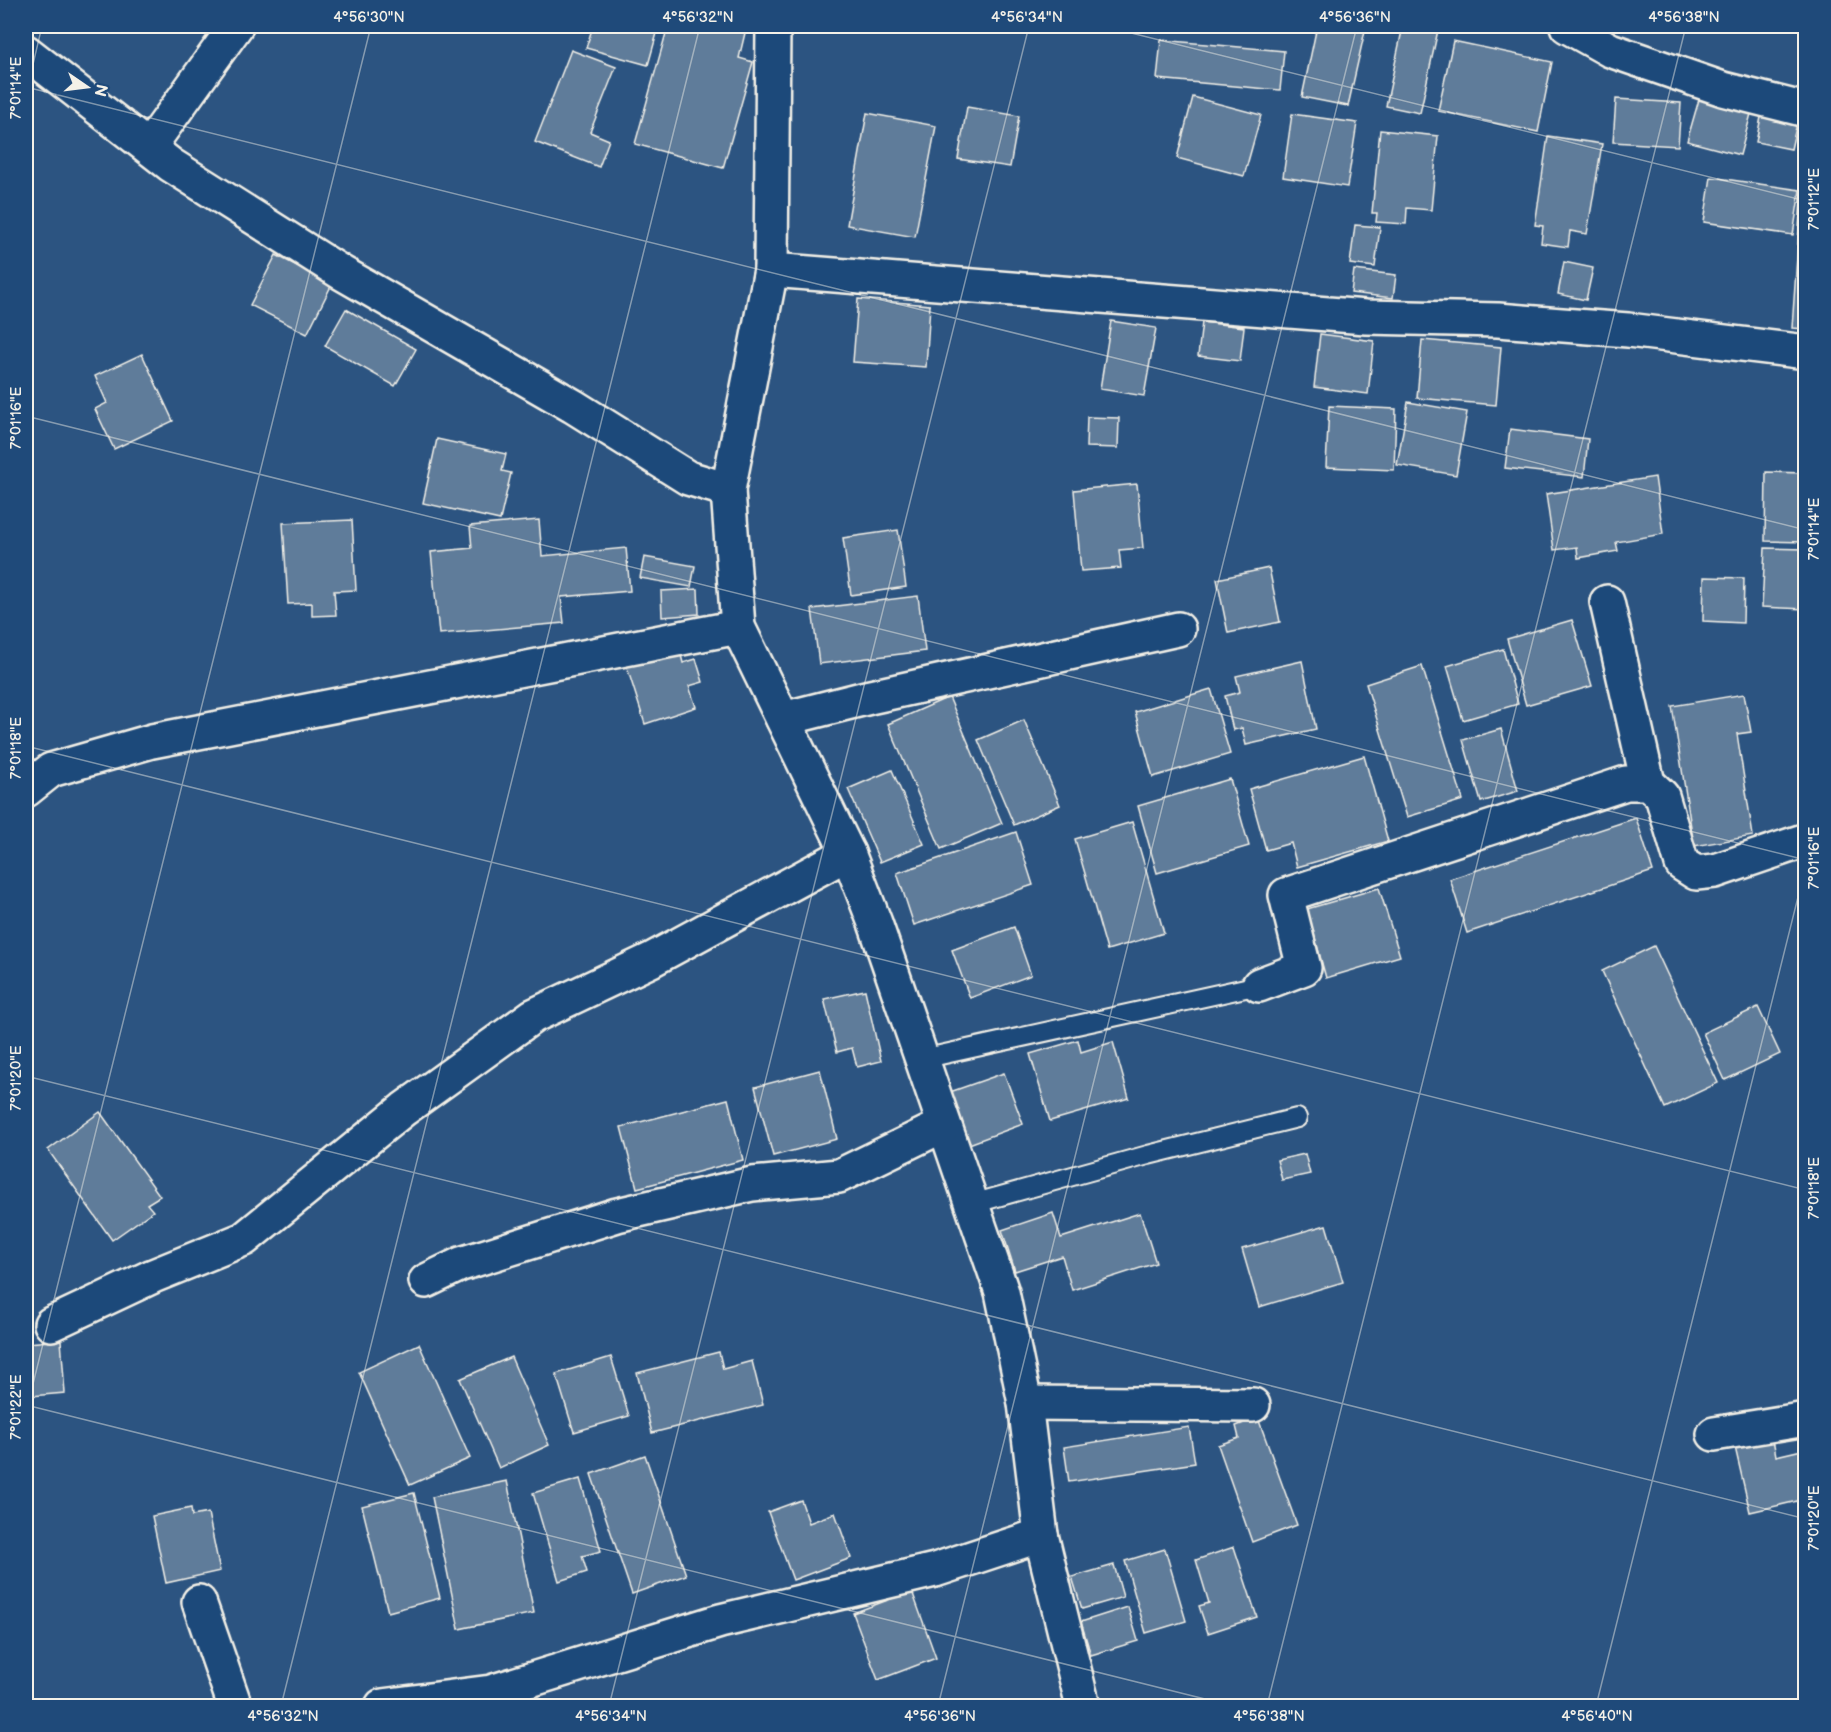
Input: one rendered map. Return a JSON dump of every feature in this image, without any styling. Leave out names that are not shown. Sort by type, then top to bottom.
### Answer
[{"type":"street","points":[[149,147],[236,26]]},
{"type":"street","points":[[773,26],[771,270],[728,490],[738,627],[848,853],[875,923],[1002,1292],[1025,1403],[1041,1535],[1083,1707]]},
{"type":"street","points":[[1567,26],[1610,50],[1723,89],[1806,110]]},
{"type":"street","points":[[26,52],[171,165],[342,273],[573,406],[688,478],[728,490]]},
{"type":"street","points":[[771,270],[1366,317],[1498,320],[1628,330],[1806,352]]},
{"type":"street","points":[[1607,602],[1648,783],[1662,796],[1682,864],[1696,873],[1715,871],[1806,840]]},
{"type":"street","points":[[26,790],[51,770],[152,741],[738,627]]},
{"type":"street","points":[[783,719],[870,697],[1178,629]]},
{"type":"street","points":[[1259,985],[1304,968],[1286,895],[1626,783],[1648,783]]},
{"type":"street","points":[[51,1324],[153,1276],[244,1239],[404,1109],[533,1016],[651,960],[848,853]]},
{"type":"street","points":[[426,1281],[461,1264],[617,1215],[752,1184],[839,1176],[944,1125]]},
{"type":"street","points":[[1025,1403],[1253,1405]]},
{"type":"street","points":[[1714,1434],[1806,1419]]},
{"type":"street","points":[[382,1707],[491,1692],[720,1621],[935,1570],[1041,1535]]},
{"type":"street","points":[[198,1602],[235,1707]]},
{"type":"lane","points":[[922,1059],[1259,985]]},
{"type":"lane","points":[[972,1204],[1148,1155],[1297,1118]]},
{"type":"building","points":[[593,26],[659,26],[648,65],[586,48]]},
{"type":"building","points":[[668,26],[723,26],[745,33],[739,58],[753,62],[723,168],[635,144]]},
{"type":"building","points":[[1317,26],[1366,26],[1348,106],[1302,97]]},
{"type":"building","points":[[1403,26],[1438,30],[1420,113],[1386,106]]},
{"type":"building","points":[[1161,40],[1284,51],[1280,90],[1157,79]]},
{"type":"building","points":[[1453,41],[1552,62],[1538,132],[1438,111]]},
{"type":"building","points":[[571,50],[616,67],[590,132],[609,140],[599,167],[535,142]]},
{"type":"building","points":[[1700,96],[1752,110],[1740,155],[1687,141]]},
{"type":"building","points":[[1193,97],[1261,115],[1244,176],[1177,158]]},
{"type":"building","points":[[1616,99],[1681,103],[1678,146],[1613,142]]},
{"type":"building","points":[[967,107],[1019,116],[1010,167],[958,159]]},
{"type":"building","points":[[1762,112],[1798,119],[1791,149],[1756,142]]},
{"type":"building","points":[[867,113],[936,126],[915,237],[847,225]]},
{"type":"building","points":[[1292,114],[1357,123],[1347,187],[1283,177]]},
{"type":"building","points":[[1380,130],[1438,136],[1431,210],[1407,208],[1406,224],[1376,222],[1377,213],[1372,213]]},
{"type":"building","points":[[1548,136],[1602,144],[1587,234],[1570,231],[1568,247],[1541,243],[1543,226],[1535,225]]},
{"type":"building","points":[[1711,177],[1800,190],[1793,235],[1704,222]]},
{"type":"building","points":[[1802,185],[1806,185],[1806,329],[1792,328]]},
{"type":"building","points":[[1355,225],[1380,227],[1375,267],[1350,264]]},
{"type":"building","points":[[276,255],[332,284],[307,334],[250,305]]},
{"type":"building","points":[[1564,262],[1593,268],[1586,300],[1558,294]]},
{"type":"building","points":[[1354,270],[1396,275],[1393,298],[1351,293]]},
{"type":"building","points":[[858,299],[930,305],[926,367],[853,362]]},
{"type":"building","points":[[346,309],[416,349],[395,386],[325,346]]},
{"type":"building","points":[[1111,321],[1156,328],[1144,396],[1100,389]]},
{"type":"building","points":[[1202,322],[1244,327],[1240,361],[1198,356]]},
{"type":"building","points":[[1320,334],[1374,341],[1368,394],[1314,387]]},
{"type":"building","points":[[1422,340],[1501,347],[1496,405],[1417,398]]},
{"type":"building","points":[[142,354],[173,421],[114,449],[95,409],[107,403],[95,376]]},
{"type":"building","points":[[1408,402],[1467,412],[1456,475],[1397,465]]},
{"type":"building","points":[[1329,406],[1396,409],[1394,470],[1326,467]]},
{"type":"building","points":[[1087,417],[1119,418],[1118,448],[1086,447]]},
{"type":"building","points":[[1510,429],[1588,439],[1584,477],[1505,468]]},
{"type":"building","points":[[437,439],[506,454],[502,471],[511,473],[500,520],[423,503]]},
{"type":"building","points":[[1766,472],[1806,473],[1806,542],[1765,541]]},
{"type":"building","points":[[1655,477],[1663,534],[1616,542],[1618,551],[1578,558],[1577,547],[1554,550],[1546,494]]},
{"type":"building","points":[[1137,484],[1143,548],[1119,550],[1121,568],[1081,571],[1074,490]]},
{"type":"building","points":[[352,520],[356,590],[334,591],[336,615],[312,616],[312,603],[288,604],[283,523]]},
{"type":"building","points":[[539,520],[542,556],[626,548],[630,591],[561,597],[564,623],[439,634],[431,552],[472,548],[470,526]]},
{"type":"building","points":[[898,530],[906,587],[851,595],[843,538]]},
{"type":"building","points":[[1765,548],[1806,549],[1806,609],[1762,607]]},
{"type":"building","points":[[644,557],[695,566],[691,587],[640,578]]},
{"type":"building","points":[[1269,568],[1280,622],[1228,633],[1217,579]]},
{"type":"building","points":[[1704,577],[1744,578],[1743,623],[1703,621]]},
{"type":"building","points":[[698,589],[699,614],[662,617],[661,591]]},
{"type":"building","points":[[918,596],[925,651],[819,664],[812,609]]},
{"type":"building","points":[[1572,620],[1592,686],[1526,705],[1507,639]]},
{"type":"building","points":[[1503,649],[1518,704],[1463,720],[1447,666]]},
{"type":"building","points":[[680,651],[683,663],[696,659],[703,682],[689,686],[696,707],[645,724],[624,658]]},
{"type":"building","points":[[1302,661],[1316,729],[1246,745],[1242,728],[1233,730],[1225,696],[1240,692],[1236,676]]},
{"type":"building","points":[[1422,666],[1463,800],[1407,817],[1366,684]]},
{"type":"building","points":[[1211,689],[1230,754],[1153,777],[1135,712]]},
{"type":"building","points":[[1744,694],[1751,732],[1737,734],[1753,836],[1694,846],[1672,706]]},
{"type":"building","points":[[949,697],[1002,823],[941,849],[888,724]]},
{"type":"building","points":[[1024,720],[1060,805],[1014,825],[978,740]]},
{"type":"building","points":[[1501,729],[1518,791],[1481,802],[1463,740]]},
{"type":"building","points":[[1364,756],[1388,841],[1297,867],[1291,843],[1266,850],[1249,789]]},
{"type":"building","points":[[892,770],[924,844],[880,862],[848,789]]},
{"type":"building","points":[[1230,779],[1249,846],[1157,873],[1138,806]]},
{"type":"building","points":[[1636,818],[1653,871],[1467,933],[1450,879]]},
{"type":"building","points":[[1132,822],[1164,933],[1107,950],[1075,839]]},
{"type":"building","points":[[1016,832],[1033,885],[914,925],[897,873]]},
{"type":"building","points":[[1379,888],[1400,956],[1326,978],[1307,909]]},
{"type":"building","points":[[1014,927],[1031,975],[970,998],[952,950]]},
{"type":"building","points":[[1654,946],[1718,1083],[1665,1108],[1602,971]]},
{"type":"building","points":[[865,990],[881,1061],[857,1067],[852,1048],[837,1052],[824,999]]},
{"type":"building","points":[[1758,1007],[1780,1054],[1725,1080],[1703,1033]]},
{"type":"building","points":[[1078,1040],[1081,1052],[1113,1042],[1129,1098],[1050,1121],[1030,1054]]},
{"type":"building","points":[[820,1070],[837,1139],[773,1156],[755,1087]]},
{"type":"building","points":[[1004,1073],[1023,1124],[969,1144],[950,1092]]},
{"type":"building","points":[[728,1099],[743,1160],[637,1188],[621,1127]]},
{"type":"building","points":[[100,1112],[160,1196],[147,1204],[153,1211],[112,1240],[48,1150]]},
{"type":"building","points":[[1305,1154],[1310,1174],[1282,1180],[1277,1160]]},
{"type":"building","points":[[1053,1213],[1061,1238],[1140,1213],[1156,1263],[1072,1290],[1062,1256],[1015,1271],[1002,1230]]},
{"type":"building","points":[[1326,1225],[1343,1282],[1259,1307],[1242,1249]]},
{"type":"building","points":[[61,1340],[65,1393],[31,1396],[28,1343]]},
{"type":"building","points":[[419,1344],[470,1458],[410,1485],[359,1372]]},
{"type":"building","points":[[719,1352],[723,1369],[752,1361],[763,1405],[652,1433],[637,1373]]},
{"type":"building","points":[[511,1357],[549,1445],[499,1468],[460,1379]]},
{"type":"building","points":[[611,1357],[629,1416],[574,1432],[556,1374]]},
{"type":"building","points":[[1258,1418],[1297,1525],[1252,1542],[1218,1445],[1239,1438],[1236,1426]]},
{"type":"building","points":[[1189,1427],[1195,1463],[1069,1482],[1064,1447]]},
{"type":"building","points":[[1773,1439],[1776,1456],[1806,1449],[1806,1499],[1750,1512],[1735,1447]]},
{"type":"building","points":[[645,1455],[686,1575],[632,1594],[591,1474]]},
{"type":"building","points":[[580,1479],[601,1551],[582,1556],[587,1572],[559,1581],[533,1493]]},
{"type":"building","points":[[507,1481],[534,1613],[459,1629],[432,1497]]},
{"type":"building","points":[[414,1493],[440,1598],[388,1612],[362,1506]]},
{"type":"building","points":[[801,1500],[809,1523],[835,1513],[851,1558],[793,1580],[768,1512]]},
{"type":"building","points":[[191,1508],[192,1516],[208,1513],[220,1571],[166,1583],[152,1516]]},
{"type":"building","points":[[1234,1547],[1257,1617],[1208,1633],[1199,1606],[1209,1603],[1196,1560]]},
{"type":"building","points":[[1165,1549],[1186,1621],[1146,1633],[1125,1561]]},
{"type":"building","points":[[1114,1565],[1123,1597],[1082,1609],[1072,1577]]},
{"type":"building","points":[[912,1591],[936,1658],[878,1680],[853,1613]]},
{"type":"building","points":[[1128,1607],[1138,1641],[1091,1655],[1081,1622]]}]
